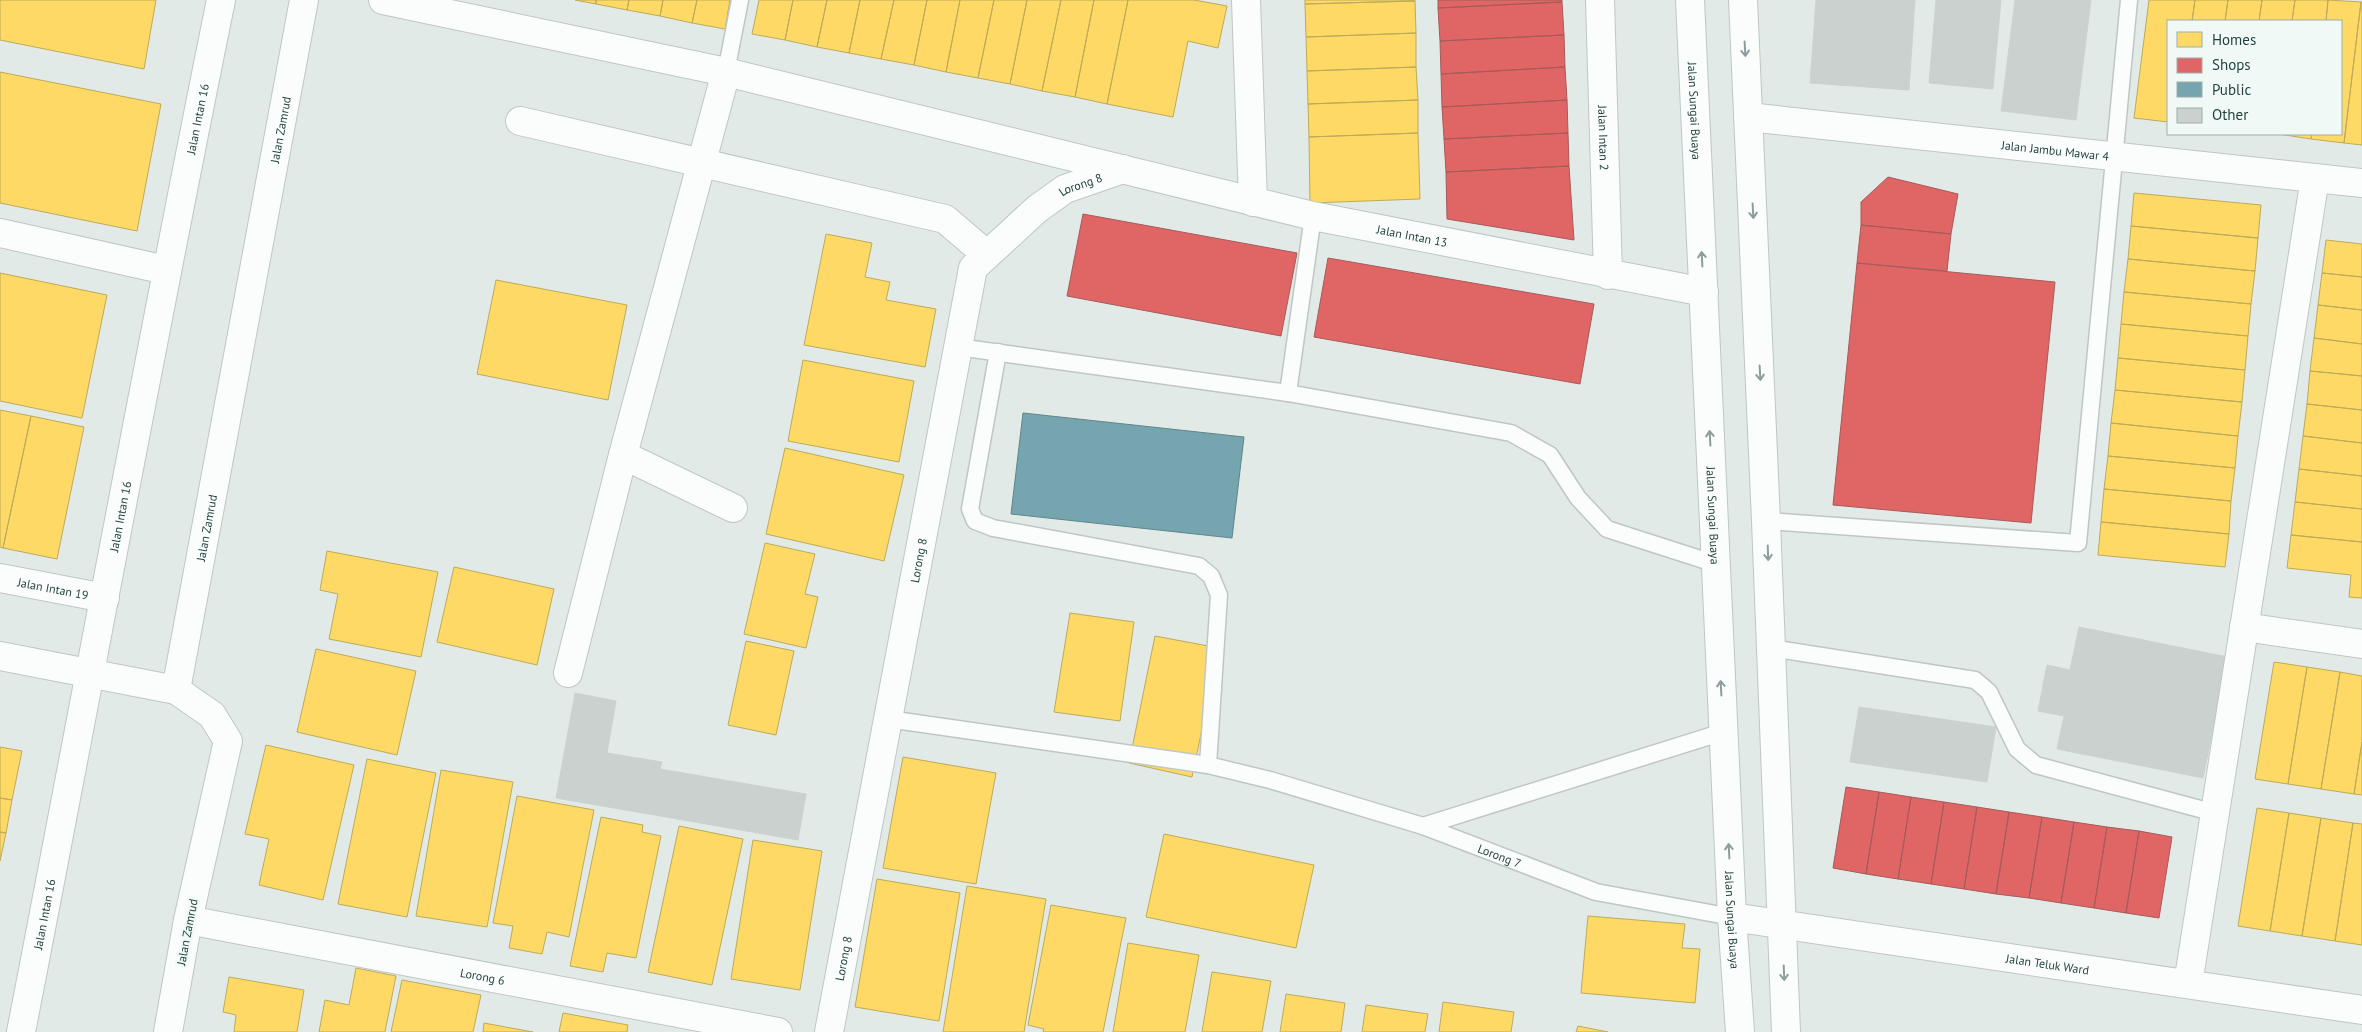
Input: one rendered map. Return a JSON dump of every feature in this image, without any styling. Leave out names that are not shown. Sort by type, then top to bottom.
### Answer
[{"type":"street","name":"Jalan Intan 16","points":[[21,1032],[91,674],[166,270],[221,0]]},
{"type":"street","name":"Jalan Zamrud","points":[[168,1032],[188,920],[228,741],[212,715],[176,690],[304,0]]},
{"type":"street","name":"Jalan Intan 13","points":[[384,0],[726,72],[1313,216],[1608,275],[1704,292]]},
{"type":"street","points":[[1246,0],[1253,202]]},
{"type":"street","name":"Jalan Intan 2","points":[[1600,0],[1608,275]]},
{"type":"street","name":"Jalan Sungai Buaya","points":[[1690,0],[1723,732],[1740,1032]]},
{"type":"street","points":[[1743,0],[1786,1032]]},
{"type":"street","points":[[568,673],[623,455],[726,72]]},
{"type":"street","name":"Jalan Jambu Mawar 4","points":[[1748,117],[2362,183]]},
{"type":"street","points":[[520,121],[946,219],[987,255]]},
{"type":"street","name":"Lorong 8","points":[[829,1032],[973,268],[1037,210],[1065,190],[1123,169]]},
{"type":"street","points":[[2188,984],[2315,178]]},
{"type":"street","points":[[0,233],[166,270]]},
{"type":"street","points":[[623,455],[733,508]]},
{"type":"street","name":"Jalan Intan 19","points":[[0,578],[105,598]]},
{"type":"street","points":[[2244,626],[2362,644]]},
{"type":"street","points":[[0,656],[176,690]]},
{"type":"street","name":"Jalan Teluk Ward","points":[[1732,917],[2362,1010]]},
{"type":"street","name":"Lorong 6","points":[[188,920],[778,1032]]},
{"type":"lane","points":[[726,72],[740,0]]},
{"type":"lane","points":[[1766,521],[2078,544],[2129,0]]},
{"type":"lane","points":[[1288,393],[1313,216]]},
{"type":"lane","points":[[958,347],[1288,393],[1511,433],[1550,455],[1578,498],[1607,530],[1716,564]]},
{"type":"lane","points":[[998,352],[970,509],[975,522],[993,528],[1199,566],[1211,576],[1219,595],[1208,765]]},
{"type":"lane","points":[[1771,648],[1975,680],[1989,692],[2017,749],[2036,765],[2215,812]]},
{"type":"lane","name":"Lorong 7","points":[[888,719],[1208,765],[1270,780],[1423,826],[1596,892],[1732,917]]},
{"type":"lane","points":[[1423,826],[1723,732]]},
{"type":"building: Homes","points":[[0,0],[156,0],[144,69],[0,40]]},
{"type":"building: Homes","points":[[575,0],[596,0],[596,4]]},
{"type":"building: Homes","points":[[596,0],[629,0],[627,10],[596,4]]},
{"type":"building: Homes","points":[[629,0],[663,0],[660,16],[627,10]]},
{"type":"building: Homes","points":[[663,0],[697,0],[692,23],[660,16]]},
{"type":"building: Homes","points":[[697,0],[730,0],[725,29],[692,23]]},
{"type":"building: Homes","points":[[759,0],[793,0],[785,40],[752,34]]},
{"type":"building: Homes","points":[[793,0],[827,0],[817,47],[785,40]]},
{"type":"building: Homes","points":[[827,0],[860,0],[849,53],[817,47]]},
{"type":"building: Homes","points":[[860,0],[894,0],[881,59],[849,53]]},
{"type":"building: Homes","points":[[894,0],[927,0],[914,65],[881,59]]},
{"type":"building: Homes","points":[[927,0],[960,0],[946,72],[914,65]]},
{"type":"building: Homes","points":[[960,0],[994,0],[978,78],[946,72]]},
{"type":"building: Homes","points":[[994,0],[1027,0],[1010,84],[978,78]]},
{"type":"building: Homes","points":[[1027,0],[1061,0],[1042,91],[1010,84]]},
{"type":"building: Homes","points":[[1061,0],[1094,0],[1075,97],[1042,91]]},
{"type":"building: Homes","points":[[1094,0],[1128,0],[1107,104],[1075,97]]},
{"type":"building: Homes","points":[[1128,0],[1194,0],[1227,6],[1218,48],[1188,41],[1173,117],[1107,104]]},
{"type":"building: Homes","points":[[1305,0],[1415,0],[1415,1],[1305,4]]},
{"type":"building: Homes","points":[[2149,0],[2195,0],[2192,20],[2167,20],[2167,122],[2134,118]]},
{"type":"building: Homes","points":[[2195,0],[2228,0],[2225,20],[2192,20]]},
{"type":"building: Homes","points":[[2228,0],[2262,0],[2259,20],[2225,20]]},
{"type":"building: Homes","points":[[2262,0],[2295,0],[2292,20],[2259,20]]},
{"type":"building: Homes","points":[[2295,0],[2328,0],[2326,20],[2292,20]]},
{"type":"building: Homes","points":[[2328,0],[2361,2],[2344,143],[2311,139],[2312,135],[2342,135],[2342,20],[2326,20]]},
{"type":"building: Homes","points":[[1415,1],[1416,33],[1306,37],[1305,4]]},
{"type":"building: Homes","points":[[2362,2],[2362,145],[2344,143]]},
{"type":"building: Homes","points":[[1416,33],[1416,67],[1307,71],[1306,37]]},
{"type":"building: Homes","points":[[1416,67],[1418,100],[1308,104],[1307,71]]},
{"type":"building: Homes","points":[[0,72],[161,104],[137,231],[0,203]]},
{"type":"building: Homes","points":[[1418,100],[1418,133],[1309,137],[1308,104]]},
{"type":"building: Homes","points":[[1418,133],[1420,199],[1310,203],[1309,137]]},
{"type":"building: Homes","points":[[2285,135],[2312,135],[2311,139]]},
{"type":"building: Homes","points":[[2134,193],[2261,205],[2258,238],[2131,226]]},
{"type":"building: Homes","points":[[2131,226],[2258,238],[2255,271],[2128,259]]},
{"type":"building: Homes","points":[[826,234],[872,243],[865,277],[890,282],[886,300],[936,309],[925,367],[804,345]]},
{"type":"building: Homes","points":[[2326,240],[2362,244],[2362,277],[2322,273]]},
{"type":"building: Homes","points":[[2128,259],[2255,271],[2251,304],[2124,292]]},
{"type":"building: Homes","points":[[0,273],[107,295],[82,418],[0,401]]},
{"type":"building: Homes","points":[[2322,273],[2362,277],[2362,310],[2318,305]]},
{"type":"building: Homes","points":[[496,280],[627,305],[608,400],[477,374]]},
{"type":"building: Homes","points":[[2124,292],[2251,304],[2248,336],[2121,324]]},
{"type":"building: Homes","points":[[2318,305],[2362,310],[2362,344],[2314,338]]},
{"type":"building: Homes","points":[[2121,324],[2248,336],[2245,370],[2118,358]]},
{"type":"building: Homes","points":[[2314,338],[2362,344],[2362,376],[2310,371]]},
{"type":"building: Homes","points":[[2118,358],[2245,370],[2242,402],[2115,390]]},
{"type":"building: Homes","points":[[803,360],[914,381],[899,462],[788,441]]},
{"type":"building: Homes","points":[[2310,371],[2362,376],[2362,410],[2307,404]]},
{"type":"building: Homes","points":[[2115,390],[2242,402],[2238,436],[2111,423]]},
{"type":"building: Homes","points":[[2307,404],[2362,410],[2362,443],[2303,436]]},
{"type":"building: Homes","points":[[0,410],[31,416],[3,548],[0,547]]},
{"type":"building: Homes","points":[[31,416],[84,427],[57,559],[3,548]]},
{"type":"building: Homes","points":[[2111,423],[2238,436],[2235,468],[2108,456]]},
{"type":"building: Homes","points":[[2303,436],[2362,443],[2362,476],[2299,469]]},
{"type":"building: Homes","points":[[785,448],[904,475],[884,561],[766,534]]},
{"type":"building: Homes","points":[[2108,456],[2235,468],[2231,501],[2104,489]]},
{"type":"building: Homes","points":[[2299,469],[2362,476],[2362,509],[2295,502]]},
{"type":"building: Homes","points":[[2104,489],[2231,501],[2229,534],[2101,522]]},
{"type":"building: Homes","points":[[2295,502],[2362,509],[2362,542],[2291,535]]},
{"type":"building: Homes","points":[[2101,522],[2229,534],[2225,567],[2098,555]]},
{"type":"building: Homes","points":[[2291,535],[2362,542],[2362,598],[2349,597],[2351,575],[2287,568]]},
{"type":"building: Homes","points":[[765,543],[815,554],[805,594],[818,597],[806,648],[744,634]]},
{"type":"building: Homes","points":[[327,551],[438,572],[421,657],[329,639],[338,594],[320,590]]},
{"type":"building: Homes","points":[[454,567],[554,589],[537,665],[437,642]]},
{"type":"building: Homes","points":[[1070,613],[1134,622],[1120,721],[1054,712]]},
{"type":"building: Homes","points":[[1155,636],[1219,648],[1192,777],[1129,763]]},
{"type":"building: Homes","points":[[746,641],[794,651],[776,735],[728,725]]},
{"type":"building: Homes","points":[[316,649],[416,671],[397,755],[297,732]]},
{"type":"building: Homes","points":[[2274,662],[2307,667],[2288,784],[2255,779]]},
{"type":"building: Homes","points":[[2307,667],[2340,672],[2321,789],[2288,784]]},
{"type":"building: Homes","points":[[2340,672],[2362,676],[2362,742],[2354,794],[2321,789]]},
{"type":"building: Homes","points":[[2362,742],[2362,795],[2354,794]]},
{"type":"building: Homes","points":[[266,745],[354,765],[323,900],[259,885],[269,839],[245,834]]},
{"type":"building: Homes","points":[[0,747],[22,751],[12,800],[0,798]]},
{"type":"building: Homes","points":[[903,757],[996,773],[976,884],[883,868]]},
{"type":"building: Homes","points":[[367,759],[436,773],[407,917],[338,904]]},
{"type":"building: Homes","points":[[441,770],[513,782],[487,927],[416,916]]},
{"type":"building: Homes","points":[[517,796],[594,810],[569,937],[547,932],[542,954],[509,948],[513,926],[493,923]]},
{"type":"building: Homes","points":[[0,798],[12,800],[6,833],[0,832]]},
{"type":"building: Homes","points":[[2257,808],[2289,813],[2270,931],[2238,926]]},
{"type":"building: Homes","points":[[2289,813],[2321,818],[2302,936],[2270,931]]},
{"type":"building: Homes","points":[[601,817],[643,825],[642,832],[661,836],[636,958],[607,953],[603,972],[570,966]]},
{"type":"building: Homes","points":[[2321,818],[2353,823],[2335,941],[2302,936]]},
{"type":"building: Homes","points":[[2353,823],[2362,824],[2362,945],[2335,941]]},
{"type":"building: Homes","points":[[679,826],[743,839],[712,985],[648,972]]},
{"type":"building: Homes","points":[[0,832],[6,833],[0,861]]},
{"type":"building: Homes","points":[[1164,834],[1314,865],[1296,948],[1146,917]]},
{"type":"building: Homes","points":[[753,840],[822,851],[800,990],[731,979]]},
{"type":"building: Homes","points":[[877,879],[960,893],[939,1021],[855,1007]]},
{"type":"building: Homes","points":[[967,886],[1046,899],[1024,1032],[943,1032]]},
{"type":"building: Homes","points":[[1051,905],[1126,918],[1103,1032],[1043,1032],[1044,1029],[1028,1025]]},
{"type":"building: Homes","points":[[1588,916],[1685,924],[1682,948],[1700,949],[1695,1003],[1581,993]]},
{"type":"building: Homes","points":[[1128,943],[1199,955],[1185,1032],[1113,1032]]},
{"type":"building: Homes","points":[[356,968],[396,976],[385,1032],[319,1032],[325,1000],[349,1005]]},
{"type":"building: Homes","points":[[1212,972],[1271,981],[1262,1032],[1202,1032]]},
{"type":"building: Homes","points":[[229,977],[304,990],[297,1032],[234,1032],[236,1015],[223,1012]]},
{"type":"building: Homes","points":[[402,980],[481,995],[473,1032],[391,1032]]},
{"type":"building: Homes","points":[[1286,994],[1345,1003],[1341,1032],[1280,1032]]},
{"type":"building: Homes","points":[[1443,1002],[1514,1012],[1511,1032],[1439,1032]]},
{"type":"building: Homes","points":[[1366,1005],[1428,1014],[1425,1032],[1362,1032]]},
{"type":"building: Homes","points":[[563,1013],[628,1025],[627,1032],[559,1032]]},
{"type":"building: Homes","points":[[484,1023],[533,1032],[483,1032]]},
{"type":"building: Homes","points":[[1578,1026],[1608,1032],[1576,1032]]},
{"type":"building: Shops","points":[[1438,0],[1562,0],[1562,2],[1438,8]]},
{"type":"building: Shops","points":[[1562,2],[1564,35],[1440,41],[1438,8]]},
{"type":"building: Shops","points":[[1564,35],[1565,67],[1441,74],[1440,41]]},
{"type":"building: Shops","points":[[1565,67],[1567,100],[1442,107],[1441,74]]},
{"type":"building: Shops","points":[[1567,100],[1568,133],[1444,139],[1442,107]]},
{"type":"building: Shops","points":[[1568,133],[1569,166],[1446,172],[1444,139]]},
{"type":"building: Shops","points":[[1569,166],[1574,240],[1447,219],[1446,172]]},
{"type":"building: Shops","points":[[1888,177],[1958,194],[1951,234],[1861,225],[1861,202]]},
{"type":"building: Shops","points":[[1083,214],[1297,253],[1281,336],[1067,296]]},
{"type":"building: Shops","points":[[1861,225],[1951,234],[1947,271],[1857,263]]},
{"type":"building: Shops","points":[[1328,258],[1594,304],[1580,384],[1314,337]]},
{"type":"building: Shops","points":[[1857,263],[2055,282],[2031,523],[1833,505]]},
{"type":"building: Shops","points":[[1846,787],[1879,792],[1866,874],[1833,868]]},
{"type":"building: Shops","points":[[1879,792],[1911,797],[1898,879],[1866,874]]},
{"type":"building: Shops","points":[[1911,797],[1944,802],[1931,884],[1898,879]]},
{"type":"building: Shops","points":[[1944,802],[1977,807],[1964,889],[1931,884]]},
{"type":"building: Shops","points":[[1977,807],[2009,812],[1996,894],[1964,889]]},
{"type":"building: Shops","points":[[2009,812],[2042,817],[2029,898],[1996,894]]},
{"type":"building: Shops","points":[[2042,817],[2074,822],[2061,903],[2029,898]]},
{"type":"building: Shops","points":[[2074,822],[2107,827],[2094,908],[2061,903]]},
{"type":"building: Shops","points":[[2107,827],[2139,831],[2126,913],[2094,908]]},
{"type":"building: Shops","points":[[2139,831],[2172,837],[2159,918],[2126,913]]},
{"type":"building: Public","points":[[1023,413],[1244,437],[1232,538],[1011,514]]},
{"type":"building: Other","points":[[1816,0],[1915,0],[1909,90],[1810,83]]},
{"type":"building: Other","points":[[1936,0],[2001,0],[1993,89],[1929,83]]},
{"type":"building: Other","points":[[2015,0],[2091,0],[2076,120],[2001,111]]},
{"type":"building: Other","points":[[2079,627],[2228,657],[2203,778],[2057,749],[2064,716],[2038,711],[2047,665],[2070,670]]},
{"type":"building: Other","points":[[575,693],[616,701],[607,753],[662,762],[660,769],[806,794],[798,840],[556,798]]},
{"type":"building: Other","points":[[1859,707],[1996,727],[1987,782],[1850,762]]}]
